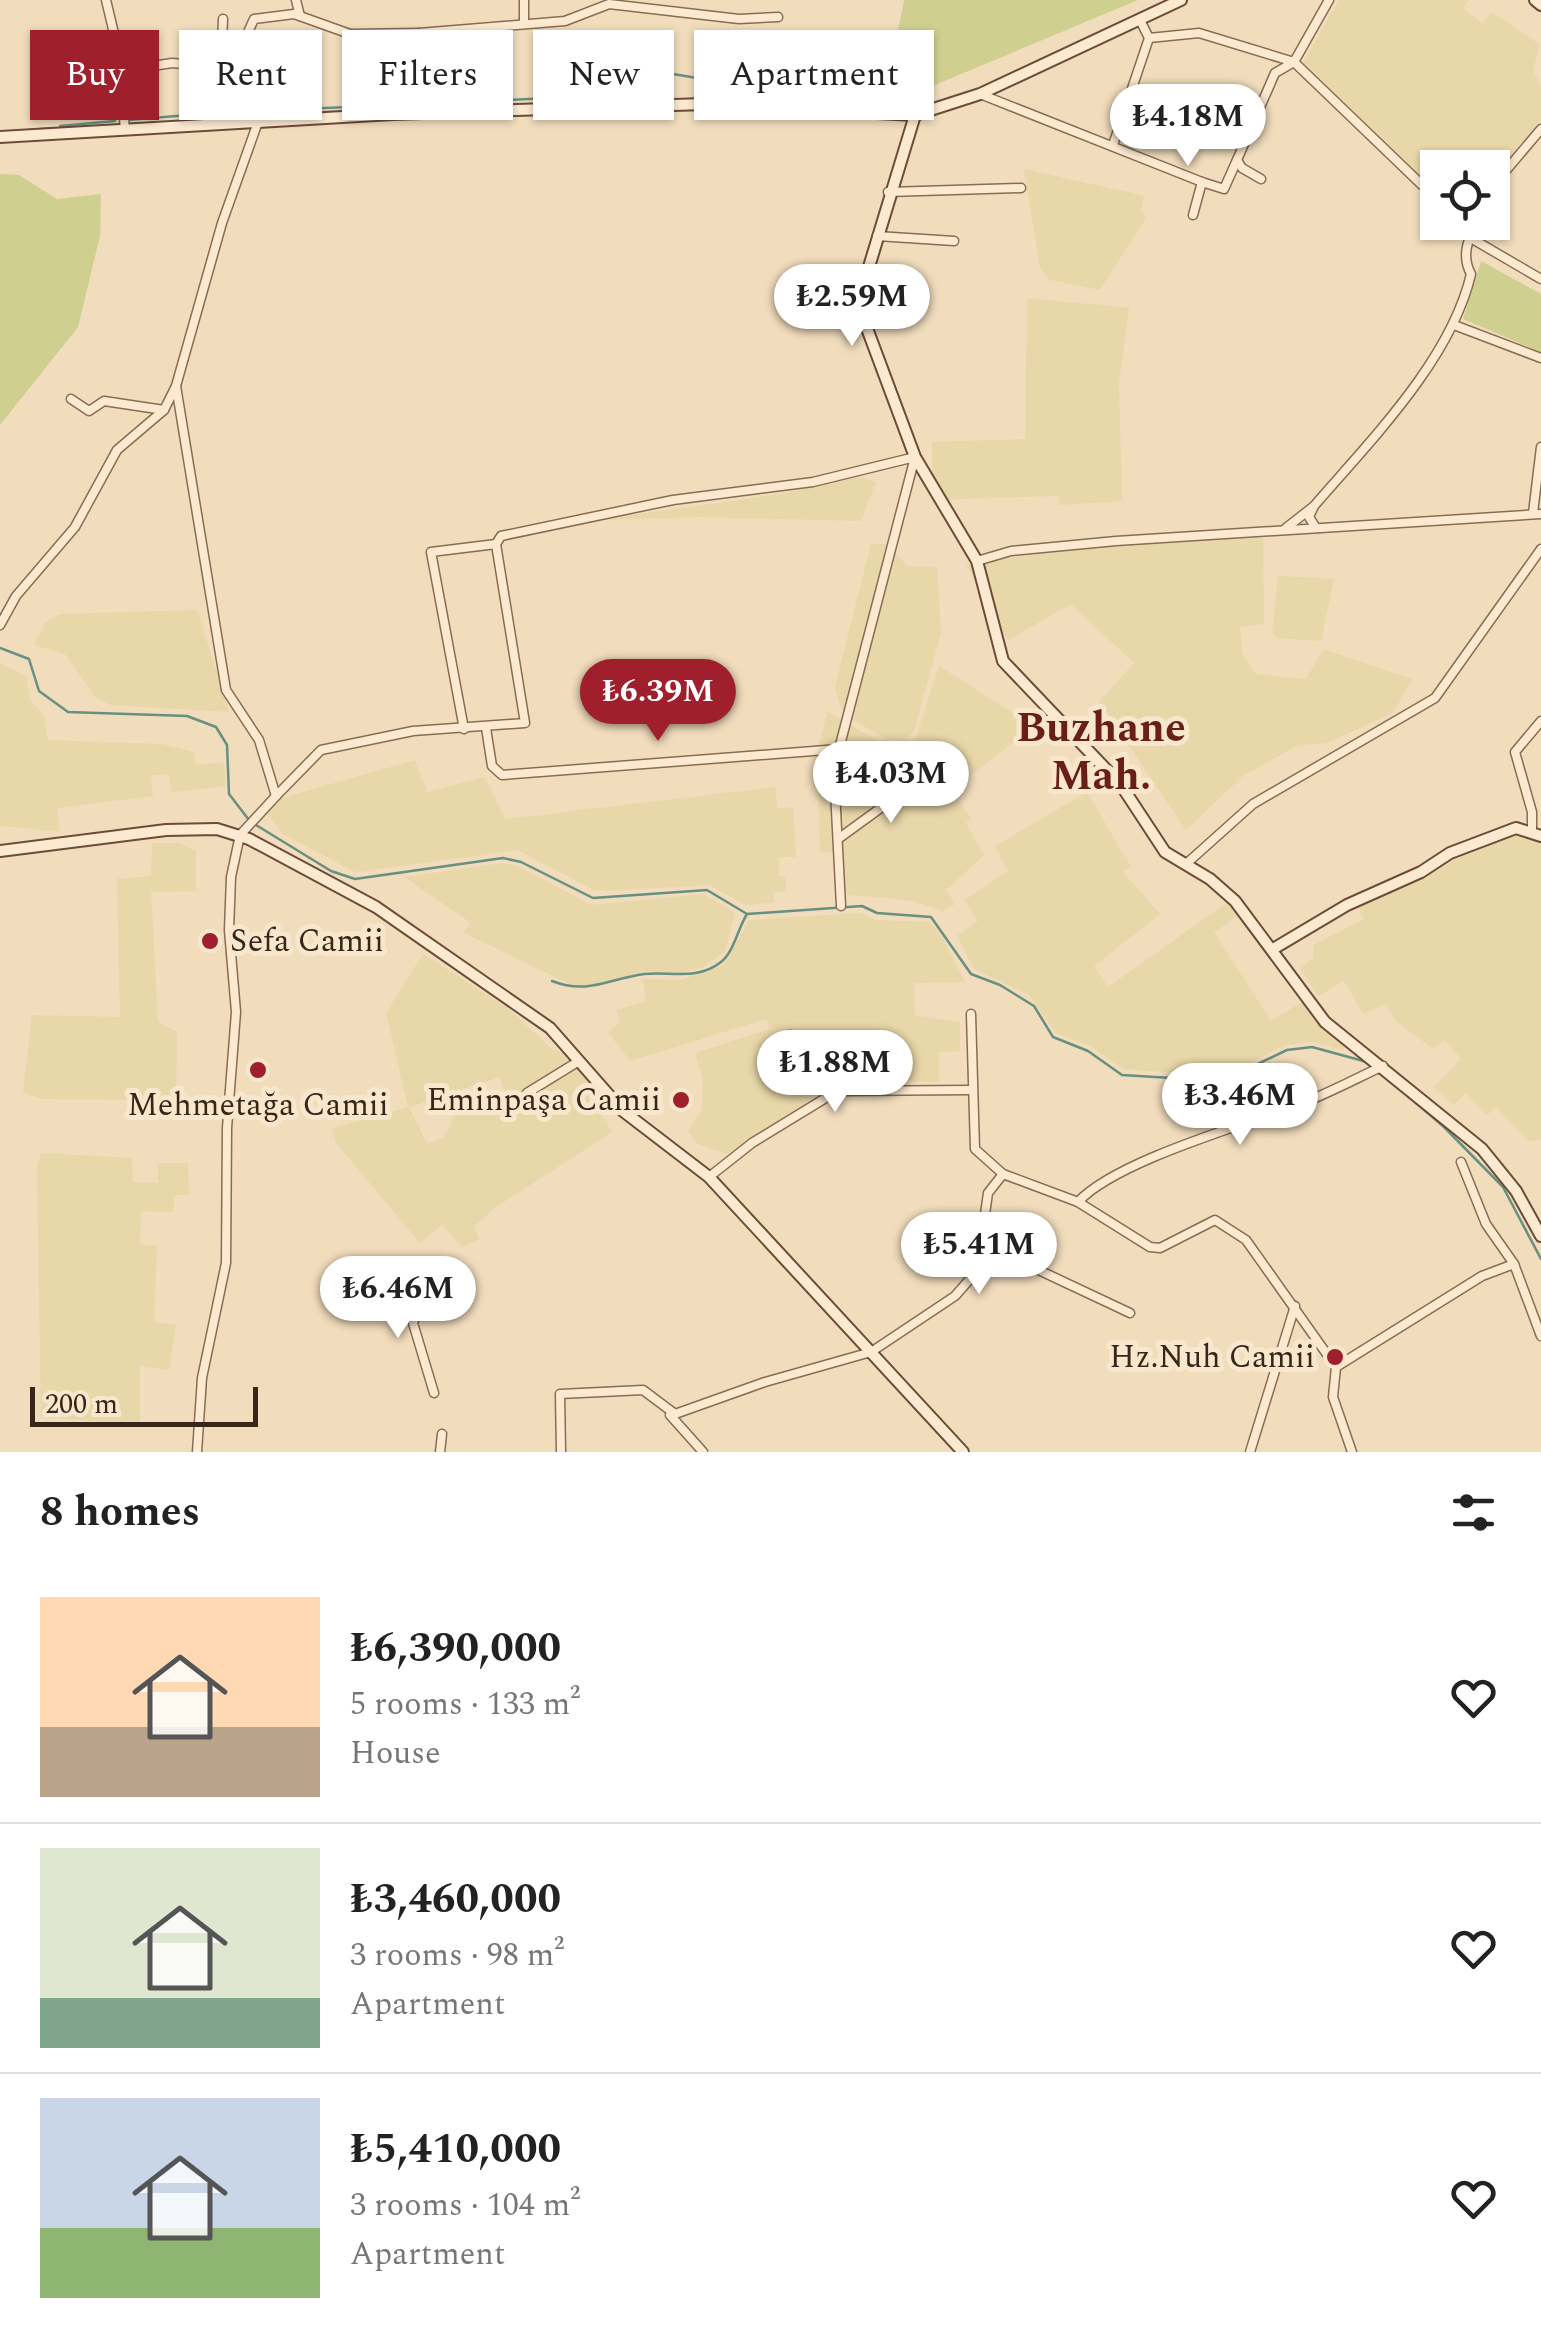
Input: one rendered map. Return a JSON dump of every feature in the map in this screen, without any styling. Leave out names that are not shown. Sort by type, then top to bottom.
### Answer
[{"type":"street","points":[[106,0],[112,30]]},
{"type":"street","points":[[296,0],[300,16]]},
{"type":"street","points":[[524,0],[524,22]]},
{"type":"street","points":[[934,109],[980,94],[1181,0]]},
{"type":"street","points":[[980,94],[1224,189],[1275,73],[1294,62],[1329,0]]},
{"type":"street","points":[[1535,0],[1541,5]]},
{"type":"street","points":[[448,30],[565,21],[609,4],[739,19],[778,17]]},
{"type":"street","points":[[249,30],[254,19],[266,14],[300,16],[342,31]]},
{"type":"street","points":[[221,30],[222,19]]},
{"type":"street","points":[[1112,145],[1149,38],[1140,20]]},
{"type":"street","points":[[1149,38],[1200,33],[1294,62],[1420,183]]},
{"type":"street","points":[[513,105],[694,104]]},
{"type":"street","points":[[0,137],[342,114]]},
{"type":"street","points":[[124,120],[125,130]]},
{"type":"street","points":[[913,120],[888,192],[865,280],[865,324],[915,457],[977,561],[1003,660],[1121,785],[1165,852],[1235,901],[1325,1022],[1482,1149],[1516,1190],[1541,1236]]},
{"type":"street","points":[[0,625],[16,596],[75,526],[117,450],[164,410],[176,386],[222,223],[258,122]]},
{"type":"street","points":[[1510,166],[1541,129]]},
{"type":"street","points":[[1237,160],[1260,179]]},
{"type":"street","points":[[1192,215],[1202,182]]},
{"type":"street","points":[[888,192],[1021,188]]},
{"type":"street","points":[[878,236],[954,241]]},
{"type":"street","points":[[1284,530],[1314,506],[1361,451],[1454,324],[1471,274],[1466,264],[1470,240]]},
{"type":"street","points":[[1475,240],[1541,278]]},
{"type":"street","points":[[1454,324],[1541,358]]},
{"type":"street","points":[[176,386],[226,690],[259,740],[276,796]]},
{"type":"street","points":[[71,399],[89,411],[104,401],[164,410]]},
{"type":"street","points":[[977,561],[1011,550],[1537,513],[1541,447]]},
{"type":"street","points":[[464,729],[431,552],[496,544],[502,536],[659,503],[813,482],[915,457]]},
{"type":"street","points":[[841,906],[835,791],[840,749],[915,457]]},
{"type":"street","points":[[1314,506],[1309,517],[1316,528]]},
{"type":"street","points":[[196,1452],[202,1378],[226,1263],[227,1128],[236,1012],[229,930],[231,876],[243,833],[321,750],[413,731],[526,723],[496,544]]},
{"type":"street","points":[[1186,864],[1253,804],[1435,698],[1541,549]]},
{"type":"street","points":[[1273,949],[1347,904],[1421,872],[1450,853],[1516,828],[1537,834],[1515,752],[1539,726]]},
{"type":"street","points":[[486,728],[492,766],[502,775],[840,749]]},
{"type":"street","points":[[838,839],[926,774]]},
{"type":"street","points":[[0,851],[166,830],[217,829],[243,833],[376,907],[550,1028],[623,1111],[709,1177],[963,1452]]},
{"type":"street","points":[[971,1014],[975,1148],[1003,1174],[1078,1202],[1150,1247],[1160,1248],[1215,1220],[1246,1240],[1336,1367],[1333,1398],[1352,1452]]},
{"type":"street","points":[[790,1035],[822,1067],[837,1091]]},
{"type":"street","points":[[527,1092],[579,1061]]},
{"type":"street","points":[[1078,1202],[1087,1192],[1160,1157],[1312,1100],[1383,1066]]},
{"type":"street","points":[[709,1177],[752,1143],[837,1091],[971,1090]]},
{"type":"street","points":[[1461,1162],[1486,1224],[1514,1264],[1541,1336]]},
{"type":"street","points":[[667,1411],[688,1412],[765,1382],[872,1352],[956,1296],[977,1271],[988,1192],[1003,1174]]},
{"type":"street","points":[[979,1256],[1030,1266],[1130,1313]]},
{"type":"street","points":[[1336,1367],[1482,1276],[1514,1264]]},
{"type":"street","points":[[419,1285],[420,1305],[413,1323],[434,1394]]},
{"type":"street","points":[[1250,1452],[1295,1306]]},
{"type":"street","points":[[561,1452],[560,1394],[643,1390],[703,1452]]},
{"type":"street","points":[[440,1452],[442,1434]]},
{"type":"shaded area","points":[[1339,0],[1469,0],[1463,8],[1482,23],[1492,12],[1539,44],[1533,72],[1541,85],[1541,120],[1510,156],[1510,150],[1420,150],[1420,175],[1303,62]]},
{"type":"shaded area","points":[[1024,169],[1144,196],[1141,209],[1146,218],[1100,290],[1050,280],[1040,268]]},
{"type":"shaded area","points":[[1027,298],[1129,308],[1119,384],[1122,501],[1059,505],[1058,496],[932,500],[932,442],[1025,439]]},
{"type":"shaded area","points":[[859,477],[876,482],[861,521],[700,517],[598,520],[786,493]]},
{"type":"shaded area","points":[[1263,535],[1264,624],[1240,627],[1242,653],[1256,674],[1306,679],[1323,649],[1412,679],[1393,713],[1329,742],[1294,747],[1243,776],[1186,830],[1099,702],[1134,663],[1071,604],[1008,640],[966,565],[1052,550]]},
{"type":"shaded area","points":[[871,544],[887,544],[907,566],[937,567],[941,633],[914,731],[901,741],[885,738],[853,720],[840,706],[835,687]]},
{"type":"shaded area","points":[[1278,576],[1334,579],[1321,641],[1277,638],[1272,632]]},
{"type":"shaded area","points":[[197,610],[229,712],[110,705],[95,697],[65,654],[34,645],[45,623],[59,614]]},
{"type":"shaded area","points":[[0,663],[26,676],[30,700],[44,715],[48,740],[162,744],[194,752],[195,765],[224,762],[226,786],[172,792],[169,774],[151,775],[153,796],[57,808],[59,831],[0,826]]},
{"type":"shaded area","points":[[939,666],[1034,726],[952,790],[971,819],[966,823],[984,855],[946,890],[955,904],[943,911],[914,901],[841,894],[843,853],[820,852],[817,750],[828,712],[912,761],[912,749]]},
{"type":"shaded area","points":[[415,760],[427,792],[485,777],[505,819],[775,787],[777,808],[793,807],[796,857],[779,857],[779,876],[786,877],[786,892],[774,892],[774,902],[746,905],[709,885],[595,891],[518,850],[355,872],[281,833],[261,804]]},
{"type":"shaded area","points":[[1087,792],[1131,867],[1123,872],[1160,914],[1094,966],[1108,987],[1228,902],[1238,916],[1214,932],[1271,1021],[1304,1001],[1345,1042],[1344,1050],[1312,1042],[1285,1045],[1222,1076],[1123,1069],[1090,1046],[1056,1033],[1029,995],[974,969],[957,936],[978,921],[965,900],[1008,871],[995,846]]},
{"type":"shaded area","points":[[1520,833],[1541,841],[1541,1140],[1529,1141],[1496,1107],[1487,1115],[1465,1093],[1454,1105],[1434,1087],[1461,1059],[1445,1040],[1433,1049],[1396,1021],[1386,1004],[1363,1014],[1344,981],[1318,996],[1300,969],[1313,958],[1314,945],[1364,919],[1358,907],[1421,879],[1468,850]]},
{"type":"shaded area","points":[[152,843],[180,843],[196,851],[196,891],[151,892],[158,1022],[177,1032],[176,1100],[42,1099],[23,1092],[32,1015],[120,1017],[117,879],[151,876]]},
{"type":"shaded area","points":[[502,863],[518,866],[591,905],[703,894],[735,912],[725,951],[704,967],[679,973],[643,971],[597,985],[572,985],[464,933],[470,922],[404,877]]},
{"type":"shaded area","points":[[860,913],[876,920],[929,922],[943,938],[965,982],[914,983],[915,1016],[960,1022],[960,1051],[939,1052],[939,1082],[842,1082],[841,1058],[810,1061],[826,1086],[786,1120],[727,1154],[698,1144],[688,1131],[702,1109],[703,1080],[695,1053],[770,1029],[766,1019],[630,1061],[608,1032],[620,1023],[617,1010],[646,1001],[643,979],[681,980],[724,965],[749,920]]},
{"type":"shaded area","points":[[423,954],[509,1009],[553,1050],[566,1054],[601,1095],[593,1102],[612,1132],[496,1207],[474,1226],[479,1239],[462,1247],[442,1225],[420,1243],[336,1143],[332,1128],[408,1107],[386,1013]],"holes":[[[499,1077],[510,1107],[491,1115],[485,1104],[458,1110],[443,1138],[427,1144],[409,1107]]]},
{"type":"shaded area","points":[[41,1153],[132,1158],[133,1182],[158,1183],[158,1163],[188,1163],[189,1195],[175,1195],[173,1212],[141,1211],[140,1244],[157,1246],[154,1322],[176,1325],[169,1370],[140,1366],[140,1425],[41,1417],[37,1167]]},
{"type":"green space","points":[[904,0],[1138,0],[934,85],[934,30],[898,30]]},
{"type":"green space","points":[[0,174],[19,175],[57,199],[101,194],[100,236],[78,327],[0,425]]},
{"type":"green space","points":[[1481,261],[1541,294],[1541,352],[1463,319]]},
{"type":"waterway","points":[[513,100],[648,93],[673,74],[694,78]]},
{"type":"waterway","points":[[322,108],[342,107]]},
{"type":"waterway","points":[[159,117],[179,116]]},
{"type":"waterway","points":[[60,126],[115,121]]},
{"type":"waterway","points":[[9,132],[52,128]]},
{"type":"waterway","points":[[0,648],[29,659],[39,691],[68,712],[187,716],[216,727],[227,745],[229,794],[249,820]]},
{"type":"waterway","points":[[256,825],[331,871],[355,879],[503,858],[521,862],[593,898],[707,890],[747,914],[862,906],[877,913],[931,917],[971,974],[1000,985],[1034,1006],[1053,1037],[1088,1051],[1122,1075],[1222,1081],[1287,1050],[1312,1047],[1367,1062]]},
{"type":"waterway","points":[[552,981],[576,987],[644,974],[683,974],[712,968],[733,946],[747,914]]},
{"type":"waterway","points":[[1381,1073],[1444,1127],[1503,1187],[1541,1259]]},
{"type":"place","name":"Sefa Camii","points":[[210,941]]},
{"type":"place","name":"Mehmetağa Camii","points":[[258,1070]]},
{"type":"place","name":"Eminpaşa Camii","points":[[681,1100]]},
{"type":"place","name":"Hz.Nuh Camii","points":[[1335,1357]]},
{"type":"district","name":"Buzhane Mah.","points":[[1101,752]]}]
